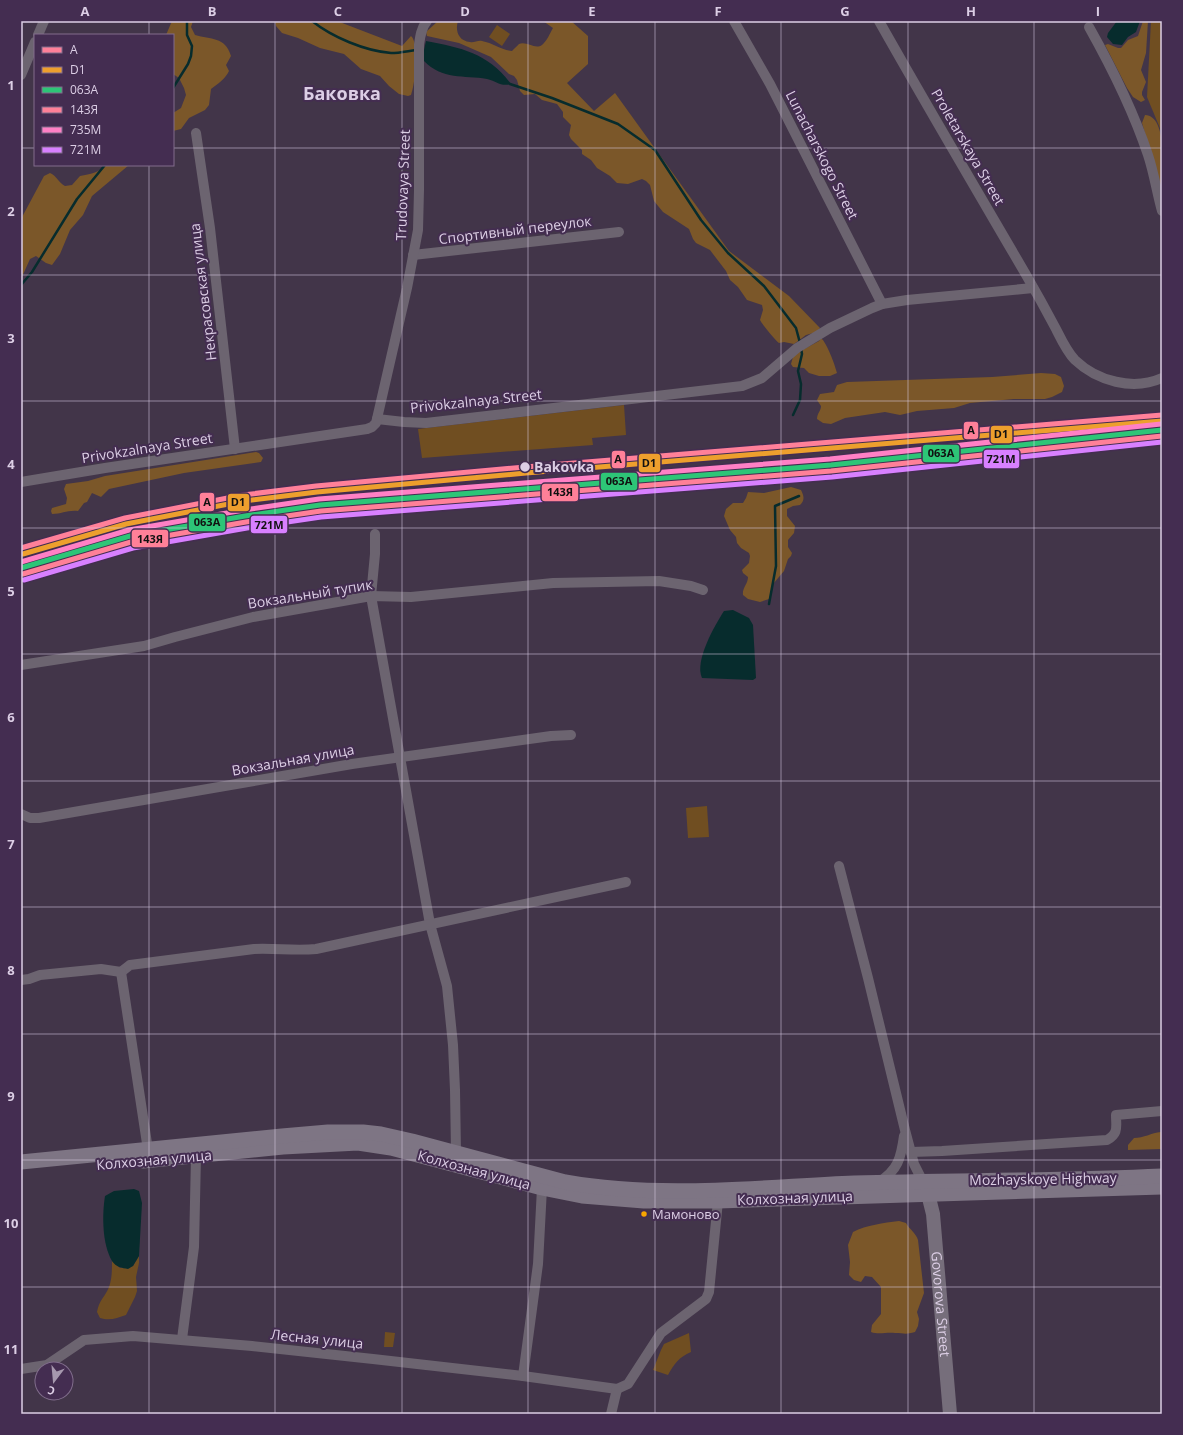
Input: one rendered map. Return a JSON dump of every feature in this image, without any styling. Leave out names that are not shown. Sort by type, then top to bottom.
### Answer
[{"type":"main road","name":"Колхозная улица","points":[[21,1162],[282,1136],[328,1132],[363,1132],[398,1138],[565,1182],[621,1189],[703,1190],[877,1183],[926,1188]]},
{"type":"main road","name":"Колхозная улица","points":[[21,1172],[329,1144],[358,1143],[377,1145],[410,1152],[542,1188],[582,1196],[620,1200],[667,1202],[718,1201],[926,1188]]},
{"type":"main road","name":"Mozhayskoye Highway","points":[[926,1188],[1162,1176]]},
{"type":"main road","name":"Mozhayskoye Highway","points":[[926,1188],[1162,1187]]},
{"type":"main road","name":"Govorova Street","points":[[926,1188],[933,1214],[950,1414]]},
{"type":"street","points":[[38,34],[44,21]]},
{"type":"street","name":"Trudovaya Street","points":[[377,419],[418,230],[419,45],[423,26],[427,21]]},
{"type":"street","name":"Lunacharskogo Street","points":[[734,21],[770,84],[882,304]]},
{"type":"street","name":"Proletarskaya Street","points":[[879,21],[1033,288],[1065,347],[1074,359],[1090,371],[1112,381],[1127,384],[1147,383],[1162,378]]},
{"type":"street","points":[[1089,27],[1133,113],[1148,156],[1162,212]]},
{"type":"street","points":[[21,75],[34,44]]},
{"type":"street","name":"Некрасовская улица","points":[[196,133],[210,228],[235,449]]},
{"type":"street","name":"Спортивный переулок","points":[[413,255],[619,232]]},
{"type":"street","name":"Privokzalnaya Street","points":[[21,482],[367,429],[372,426],[377,419],[426,423],[724,388],[752,383],[770,372],[797,348],[830,328],[882,304],[908,300],[1033,288]]},
{"type":"street","points":[[375,534],[375,554],[371,596],[430,924],[447,986],[454,1053],[456,1153]]},
{"type":"street","name":"Вокзальный тупик","points":[[21,665],[144,646],[252,617],[371,596],[411,597],[553,583],[659,581],[692,586],[703,590]]},
{"type":"street","name":"Вокзальная улица","points":[[21,814],[30,818],[39,818],[399,756],[551,736],[571,735]]},
{"type":"street","points":[[839,866],[914,1164],[926,1188]]},
{"type":"street","points":[[21,980],[40,976],[101,969],[120,972],[130,965],[254,949],[316,949],[626,882]]},
{"type":"street","points":[[120,972],[148,1150]]},
{"type":"street","points":[[911,1152],[1107,1140],[1114,1136],[1116,1130],[1116,1115],[1162,1112]]},
{"type":"street","points":[[877,1183],[889,1176],[898,1165],[903,1149],[905,1130]]},
{"type":"street","points":[[182,1339],[194,1247],[196,1156]]},
{"type":"street","points":[[523,1376],[538,1264],[542,1188]]},
{"type":"street","points":[[611,1414],[617,1389],[628,1384],[661,1333],[706,1299],[709,1292],[718,1201]]},
{"type":"street","name":"Лесная улица","points":[[21,1369],[47,1365],[84,1340],[133,1336],[252,1346],[523,1376],[617,1389]]},
{"type":"shaded area","points":[[172,21],[193,21],[191,27],[195,35],[221,42],[225,45],[231,56],[226,65],[229,71],[228,74],[222,81],[211,89],[209,105],[205,110],[189,118],[181,129],[174,131],[174,112],[181,108],[186,95],[179,78],[174,75],[174,34],[166,34]]},
{"type":"shaded area","points":[[275,21],[337,21],[402,46],[411,36],[414,40],[416,64],[411,95],[408,96],[399,94],[380,76],[361,69],[344,54],[320,48],[298,38],[282,33],[276,26]]},
{"type":"shaded area","points":[[438,21],[458,21],[457,31],[463,40],[472,42],[482,41],[512,51],[522,43],[537,47],[542,45],[553,28],[543,21],[571,21],[588,36],[588,64],[567,83],[594,111],[615,93],[729,251],[789,296],[820,328],[817,332],[806,335],[794,344],[784,342],[779,343],[760,320],[763,310],[762,305],[747,300],[738,287],[730,280],[726,271],[710,250],[696,243],[689,229],[663,212],[654,201],[650,185],[646,181],[642,179],[628,184],[617,183],[610,176],[597,168],[591,160],[582,154],[582,150],[571,139],[569,135],[571,125],[563,117],[563,112],[557,104],[542,100],[535,94],[524,95],[520,91],[517,80],[514,76],[509,74],[491,57],[459,43],[427,36],[426,32]]},
{"type":"shaded area","points":[[1117,21],[1140,21],[1136,32],[1128,37],[1122,45],[1113,44],[1107,37],[1108,33]]},
{"type":"shaded area","points":[[1143,21],[1148,21],[1146,53],[1141,70],[1146,82],[1142,92],[1145,100],[1141,102],[1133,97],[1127,88],[1105,45],[1108,44],[1121,48],[1128,40],[1138,36]]},
{"type":"shaded area","points":[[1151,21],[1162,21],[1162,133],[1147,97]]},
{"type":"shaded area","points":[[497,25],[510,34],[502,46],[489,37]]},
{"type":"shaded area","points":[[426,41],[451,46],[483,59],[493,65],[511,84],[501,84],[487,79],[454,76],[438,71],[424,61]]},
{"type":"shaded area","points":[[1145,115],[1152,118],[1157,124],[1160,134],[1163,157],[1162,186],[1160,185],[1142,123]]},
{"type":"shaded area","points":[[105,166],[128,166],[92,196],[83,215],[70,230],[60,254],[52,265],[36,256],[30,259],[21,279],[21,219],[44,176],[50,173],[65,186],[72,185],[80,176],[91,174]]},
{"type":"shaded area","points":[[821,338],[828,349],[837,373],[830,376],[819,376],[809,373],[804,368],[793,367],[791,364],[795,354],[819,341]]},
{"type":"shaded area","points":[[1041,373],[1055,374],[1061,377],[1064,386],[1062,392],[1045,399],[1014,399],[970,403],[954,408],[917,411],[900,415],[885,412],[845,418],[831,424],[823,423],[817,419],[821,408],[817,400],[820,394],[834,392],[837,385],[847,382],[992,377]]},
{"type":"shaded area","points":[[624,405],[626,435],[592,438],[593,445],[422,458],[418,429]]},
{"type":"shaded area","points":[[256,452],[263,458],[261,462],[184,473],[109,489],[101,497],[92,493],[87,502],[84,503],[78,511],[52,514],[51,511],[52,508],[66,504],[67,498],[64,489],[66,484],[88,481],[105,476]]},
{"type":"shaded area","points":[[791,487],[801,490],[804,498],[800,505],[787,509],[787,516],[795,526],[794,533],[788,540],[788,547],[792,553],[791,556],[788,559],[784,571],[773,584],[771,597],[769,599],[760,602],[748,599],[743,595],[743,593],[748,577],[742,570],[749,563],[750,556],[749,553],[741,548],[737,543],[736,537],[730,530],[724,516],[726,509],[733,503],[743,503],[748,492],[764,493]]},
{"type":"shaded area","points":[[733,610],[749,618],[753,625],[756,678],[753,680],[702,678],[700,671],[701,662],[707,643],[724,611]]},
{"type":"shaded area","points":[[707,806],[709,837],[688,838],[686,808]]},
{"type":"shaded area","points":[[1162,1132],[1162,1149],[1128,1150],[1128,1145],[1134,1138]]},
{"type":"shaded area","points":[[134,1189],[139,1191],[142,1203],[139,1256],[133,1266],[128,1269],[115,1265],[106,1246],[103,1220],[104,1204],[105,1196],[114,1191]]},
{"type":"shaded area","points":[[899,1221],[906,1223],[916,1235],[918,1240],[924,1293],[917,1312],[919,1319],[918,1326],[915,1332],[905,1334],[874,1333],[871,1332],[872,1325],[881,1314],[881,1287],[872,1277],[865,1276],[861,1282],[854,1280],[849,1275],[850,1262],[848,1245],[853,1232],[869,1226]]},
{"type":"shaded area","points":[[139,1256],[136,1277],[137,1291],[126,1315],[110,1319],[100,1318],[97,1312],[99,1304],[110,1284],[112,1261],[120,1268],[133,1266]]},
{"type":"shaded area","points":[[385,1332],[395,1333],[393,1347],[384,1347]]},
{"type":"shaded area","points":[[689,1333],[691,1352],[677,1361],[668,1375],[653,1370],[664,1344]]},
{"type":"waterway","points":[[174,86],[188,64],[191,56],[192,46],[187,35],[187,21]]},
{"type":"waterway","points":[[312,21],[339,38],[370,49],[391,53],[416,50]]},
{"type":"waterway","points":[[510,84],[552,98],[618,124],[655,150],[701,220],[728,253],[764,286],[796,328],[800,343]]},
{"type":"waterway","points":[[21,285],[32,272],[77,199],[104,166]]},
{"type":"waterway","points":[[793,415],[800,400],[801,384],[798,371],[802,354],[801,348]]},
{"type":"waterway","points":[[769,604],[776,566],[775,506],[799,496]]},
{"type":"transit line","name":"A","points":[[21,548],[125,518],[243,495],[316,486],[525,467],[1162,415]]},
{"type":"transit line","name":"D1","points":[[23,554],[126,524],[244,501],[317,492],[526,473],[1162,421]]},
{"type":"transit line","name":"735М","points":[[21,562],[129,530],[244,510],[319,499],[830,459],[1161,424]]},
{"type":"transit line","name":"063А","points":[[21,568],[130,536],[245,516],[320,505],[831,465],[1162,430]]},
{"type":"transit line","name":"143Я","points":[[23,574],[131,542],[246,522],[321,511],[831,471],[1162,436]]},
{"type":"transit line","name":"721М","points":[[24,580],[133,548],[321,517],[832,477],[1162,442]]},
{"type":"place","name":"Bakovka","points":[[525,467]]},
{"type":"place","name":"Мамоново","points":[[644,1214]]},
{"type":"district","name":"Баковка","points":[[342,94]]}]
